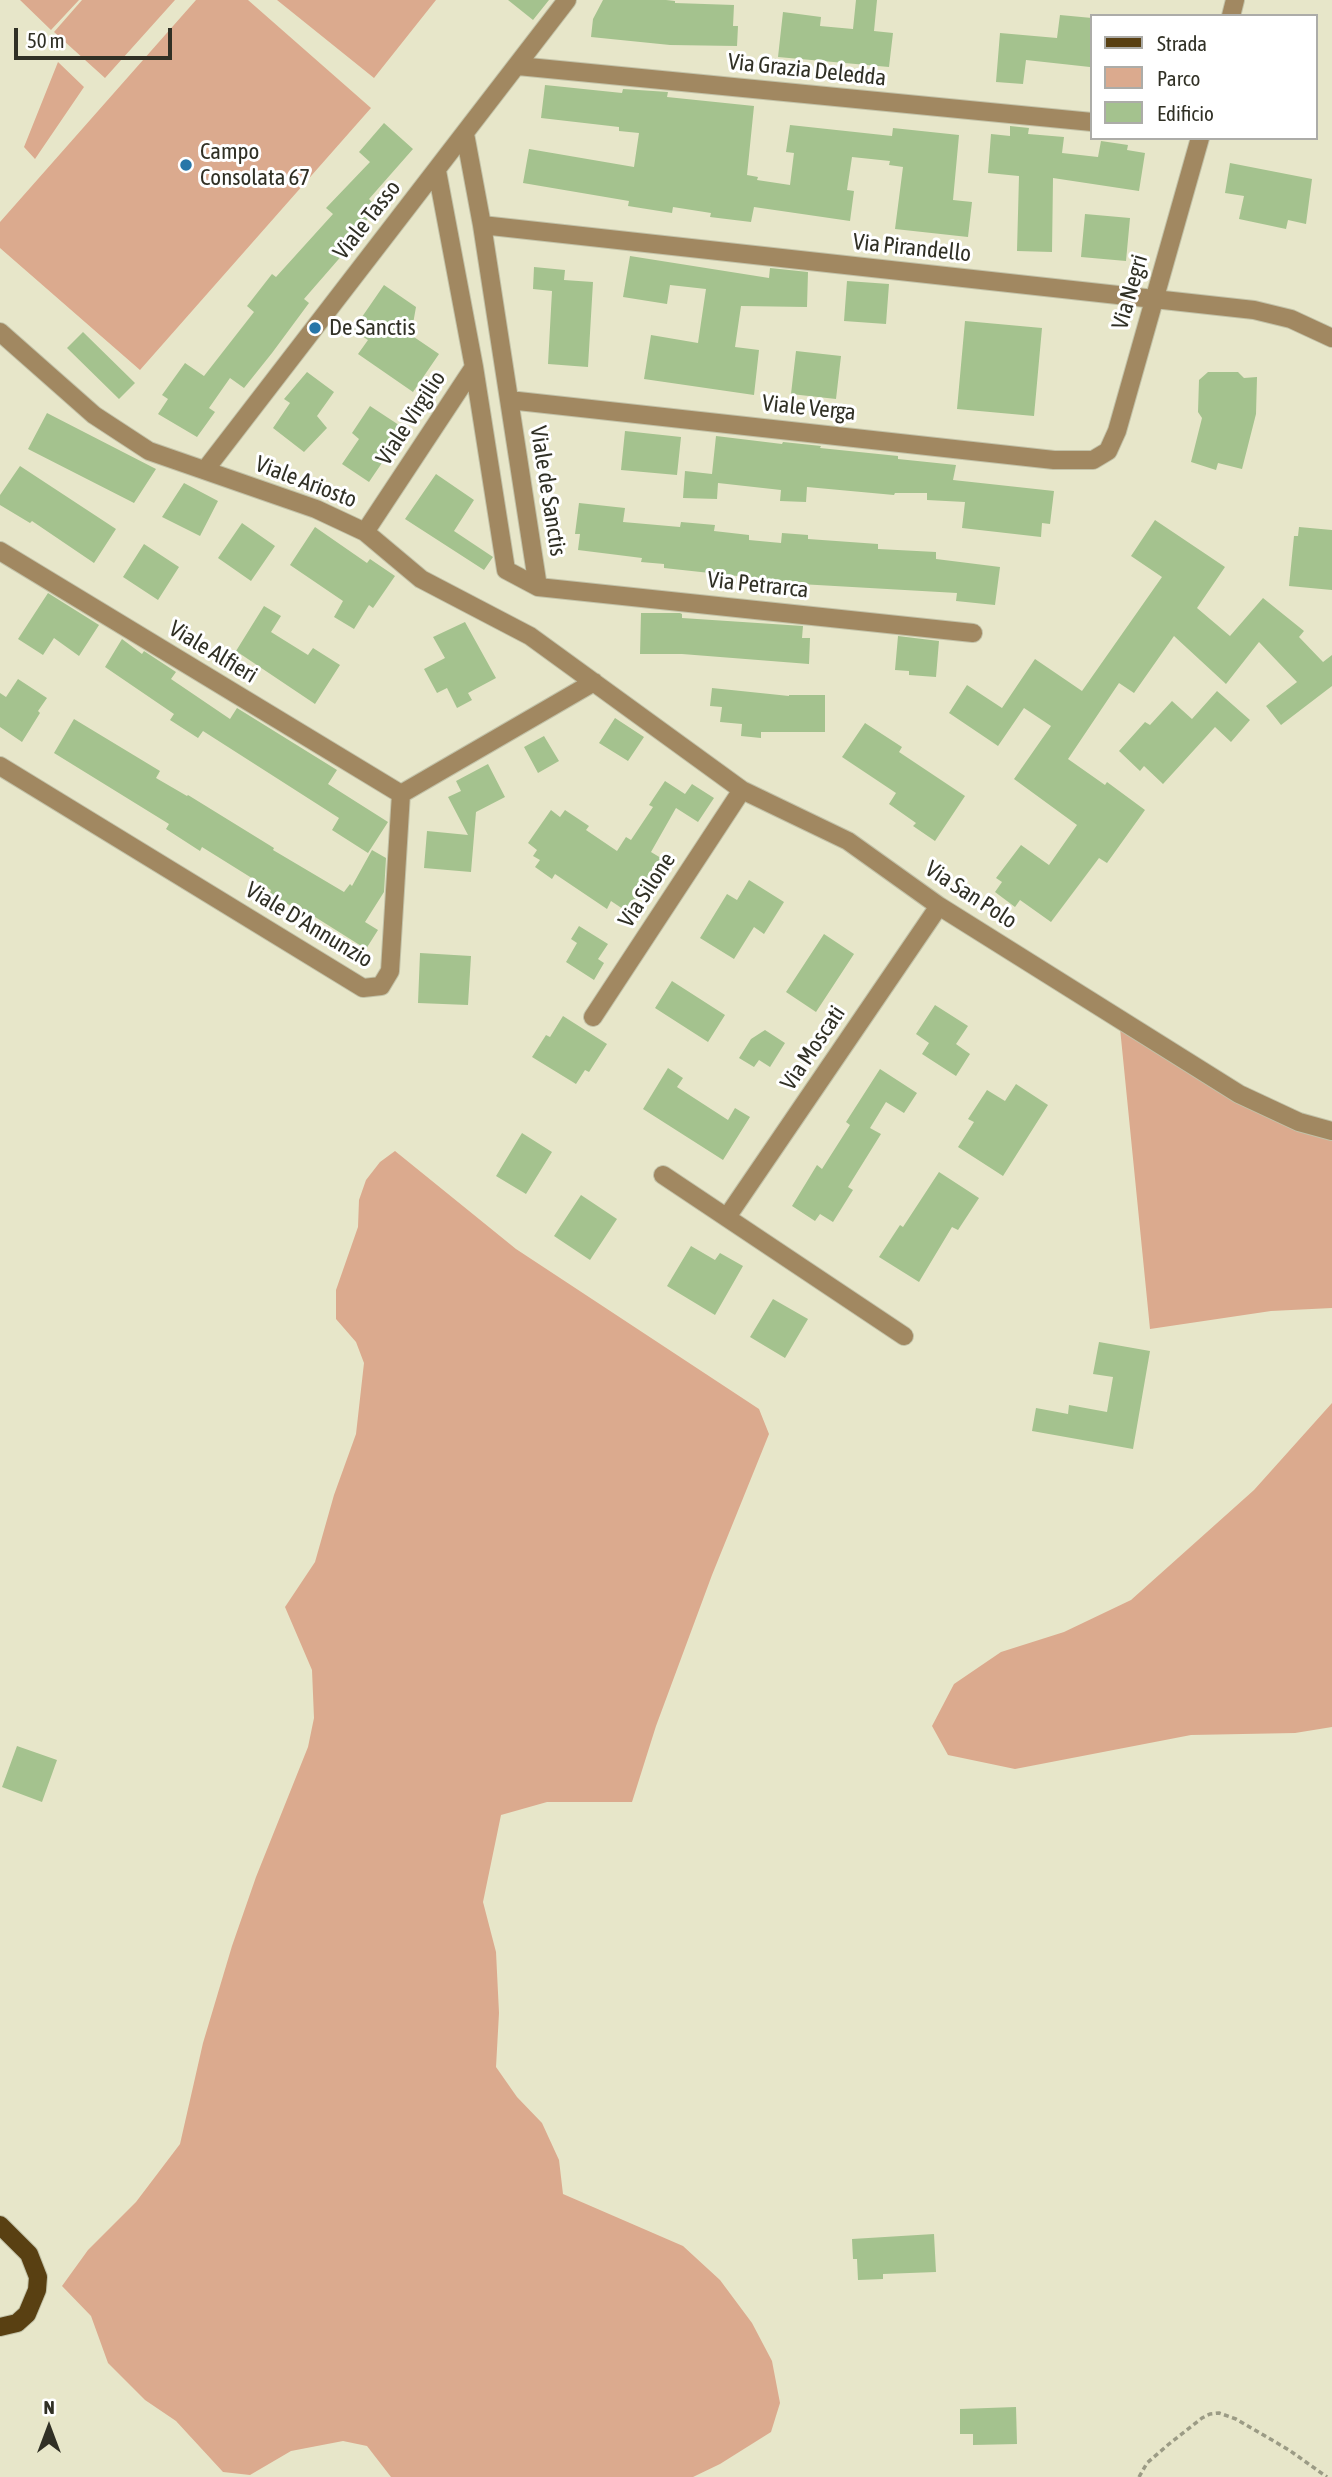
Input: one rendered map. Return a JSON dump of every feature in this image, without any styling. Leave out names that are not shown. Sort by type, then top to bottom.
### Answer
[{"type":"main road","points":[[0,2225],[29,2254],[38,2277],[37,2290],[27,2314],[17,2323],[0,2327]]},
{"type":"street","name":"Viale Tasso","points":[[205,470],[568,0]]},
{"type":"street","name":"Via Grazia Deledda","points":[[518,66],[1090,122]]},
{"type":"street","name":"Viale de Sanctis","points":[[465,134],[482,225],[538,586]]},
{"type":"street","name":"Via Negri","points":[[1103,456],[1117,431],[1199,140]]},
{"type":"street","name":"Viale de Sanctis","points":[[437,171],[474,367],[506,570],[538,586]]},
{"type":"street","name":"Via Pirandello","points":[[482,225],[1275,313],[1332,338]]},
{"type":"street","name":"Viale Ariosto","points":[[0,332],[94,415],[149,451],[316,509],[365,532],[421,579],[530,636],[594,682]]},
{"type":"street","name":"Viale Virgilio","points":[[365,532],[474,367]]},
{"type":"street","name":"Viale Verga","points":[[509,400],[1054,460],[1086,462],[1103,456]]},
{"type":"street","name":"Viale Alfieri","points":[[0,551],[401,794]]},
{"type":"street","name":"Via Petrarca","points":[[538,586],[973,633]]},
{"type":"street","name":"Via San Polo","points":[[594,682],[742,790],[832,832],[859,848],[939,906],[1239,1094],[1299,1122],[1332,1131]]},
{"type":"street","points":[[401,794],[594,682]]},
{"type":"street","name":"Viale D'Annunzio","points":[[0,766],[363,988],[381,986],[390,971],[401,794]]},
{"type":"street","name":"Via Silone","points":[[593,1017],[742,790]]},
{"type":"street","name":"Via Moscati","points":[[727,1217],[939,906]]},
{"type":"street","points":[[663,1175],[904,1336]]},
{"type":"path","points":[[1139,2477],[1147,2463],[1169,2444],[1202,2418],[1219,2413],[1236,2419],[1289,2450],[1327,2477]]},
{"type":"green space","points":[[20,0],[79,0],[51,30]]},
{"type":"green space","points":[[82,0],[175,0],[105,78],[54,32]]},
{"type":"green space","name":"Campo Consolata 67","points":[[196,0],[248,0],[371,108],[140,370],[0,248],[0,222]]},
{"type":"green space","points":[[277,0],[436,0],[374,78]]},
{"type":"green space","points":[[58,62],[84,87],[35,159],[24,147]]},
{"type":"green space","points":[[1119,1018],[1332,1139],[1332,1308],[1271,1311],[1150,1329]]},
{"type":"green space","points":[[395,1151],[516,1249],[759,1409],[769,1434],[712,1575],[656,1726],[632,1802],[547,1802],[501,1815],[483,1902],[496,1952],[499,2013],[496,2067],[517,2097],[542,2123],[559,2160],[563,2194],[683,2246],[720,2280],[752,2323],[772,2361],[780,2403],[771,2432],[720,2464],[693,2477],[391,2477],[367,2446],[343,2441],[291,2451],[250,2475],[223,2472],[176,2421],[145,2400],[108,2363],[91,2316],[62,2286],[88,2250],[136,2202],[180,2144],[203,2043],[232,1946],[256,1877],[308,1747],[314,1718],[312,1670],[285,1607],[315,1562],[334,1495],[356,1434],[364,1363],[356,1342],[336,1319],[336,1290],[358,1227],[359,1200],[366,1180],[380,1162]]},
{"type":"green space","points":[[1332,1403],[1332,1727],[1295,1733],[1191,1735],[1015,1769],[948,1755],[932,1726],[954,1684],[1001,1652],[1064,1632],[1131,1600],[1254,1490]]},
{"type":"building","points":[[508,0],[549,0],[533,20]]},
{"type":"building","points":[[603,0],[666,0],[675,3],[734,5],[733,26],[738,26],[737,46],[670,45],[591,37],[593,19]]},
{"type":"building","points":[[856,0],[877,0],[874,31],[893,33],[889,67],[778,57],[783,12],[821,17],[820,26],[853,29]]},
{"type":"building","points":[[1060,15],[1090,18],[1090,67],[1026,60],[1023,84],[996,82],[1000,33],[1057,38]]},
{"type":"building","points":[[545,85],[622,93],[623,89],[668,92],[667,97],[754,106],[747,175],[758,177],[757,180],[790,185],[794,153],[786,152],[790,125],[892,136],[893,128],[959,135],[953,200],[972,202],[968,237],[895,229],[903,167],[889,165],[890,161],[852,157],[847,190],[854,191],[850,221],[754,207],[751,222],[710,217],[711,213],[673,207],[672,213],[628,206],[629,201],[523,183],[529,149],[634,167],[639,133],[619,131],[619,127],[541,118]]},
{"type":"building","points":[[384,123],[413,149],[369,199],[378,208],[340,249],[344,253],[304,299],[309,303],[272,353],[244,388],[230,378],[209,408],[215,412],[197,437],[158,414],[168,399],[162,395],[185,363],[204,376],[254,312],[247,306],[272,274],[276,277],[333,214],[326,208],[370,162],[359,152]]},
{"type":"building","points":[[1010,126],[1029,128],[1028,134],[1064,137],[1062,153],[1098,157],[1101,141],[1128,145],[1127,150],[1145,153],[1139,191],[1053,178],[1052,252],[1017,251],[1019,176],[988,173],[991,134],[1010,136]]},
{"type":"building","points":[[1230,163],[1312,179],[1306,224],[1288,220],[1286,229],[1239,219],[1244,196],[1225,193]]},
{"type":"building","points":[[1085,214],[1130,218],[1126,261],[1081,257]]},
{"type":"building","points":[[630,256],[769,278],[770,268],[808,272],[807,307],[741,306],[735,347],[759,350],[754,395],[644,379],[651,335],[698,343],[706,289],[670,285],[667,304],[623,297]]},
{"type":"building","points":[[534,267],[565,270],[564,280],[593,282],[588,367],[548,364],[552,291],[533,289]]},
{"type":"building","points":[[847,281],[889,284],[886,324],[844,321]]},
{"type":"building","points":[[384,285],[416,307],[411,335],[439,354],[413,392],[358,354],[368,340],[353,330]]},
{"type":"building","points":[[965,321],[1042,328],[1034,416],[957,409]]},
{"type":"building","points":[[83,332],[135,383],[119,399],[67,348]]},
{"type":"building","points":[[796,351],[841,356],[836,399],[791,394]]},
{"type":"building","points":[[307,372],[334,392],[317,416],[327,428],[304,452],[273,428],[290,403],[284,399]]},
{"type":"building","points":[[1208,372],[1238,372],[1244,378],[1257,377],[1256,414],[1242,469],[1218,463],[1216,470],[1191,462],[1202,418],[1198,412],[1199,380]]},
{"type":"building","points":[[370,406],[405,429],[369,482],[342,464],[359,439],[352,433]]},
{"type":"building","points":[[47,413],[156,469],[134,503],[28,449]]},
{"type":"building","points":[[625,431],[681,437],[677,475],[621,470]]},
{"type":"building","points":[[716,436],[821,446],[820,448],[956,465],[953,480],[1054,491],[1050,524],[1042,523],[1041,537],[962,528],[965,502],[927,500],[927,493],[894,495],[807,487],[806,502],[780,501],[781,490],[718,483],[717,499],[683,498],[685,471],[712,474]]},
{"type":"building","points":[[20,466],[116,529],[94,563],[32,521],[30,523],[0,505],[0,495]]},
{"type":"building","points":[[436,474],[474,500],[454,531],[493,557],[484,570],[405,519]]},
{"type":"building","points":[[184,483],[218,501],[200,536],[162,517]]},
{"type":"building","points":[[579,503],[625,508],[623,522],[680,527],[681,522],[715,525],[714,531],[749,535],[749,540],[781,543],[782,533],[808,535],[808,539],[878,544],[878,549],[936,552],[936,559],[1000,567],[995,605],[956,601],[957,593],[765,582],[765,579],[664,568],[664,564],[641,562],[642,558],[578,550],[580,534],[575,534]]},
{"type":"building","points":[[1155,520],[1225,567],[1197,608],[1230,636],[1263,598],[1304,631],[1299,637],[1323,662],[1332,655],[1332,686],[1281,725],[1266,706],[1297,682],[1259,642],[1226,684],[1174,636],[1134,693],[1119,683],[1068,759],[1105,785],[1107,782],[1145,810],[1107,863],[1099,858],[1051,922],[1020,900],[1015,907],[995,892],[1002,882],[996,878],[1021,845],[1049,865],[1077,825],[1014,779],[1051,726],[1024,708],[998,746],[949,713],[967,685],[1002,708],[1035,659],[1082,691],[1162,577],[1131,556]]},
{"type":"building","points":[[242,523],[275,546],[251,581],[218,558]]},
{"type":"building","points":[[315,527],[367,563],[370,559],[395,576],[373,608],[369,605],[354,629],[334,617],[343,601],[290,565]]},
{"type":"building","points":[[1299,527],[1332,530],[1332,590],[1289,586],[1294,536],[1298,536]]},
{"type":"building","points":[[144,544],[179,567],[158,600],[123,577]]},
{"type":"building","points":[[48,593],[99,625],[79,656],[54,638],[43,655],[18,639]]},
{"type":"building","points":[[264,606],[281,616],[271,632],[308,655],[313,648],[340,665],[315,704],[236,651]]},
{"type":"building","points":[[641,613],[680,613],[682,618],[803,626],[802,638],[810,638],[809,664],[682,654],[640,654]]},
{"type":"building","points":[[465,622],[496,678],[468,693],[472,700],[457,708],[447,688],[437,693],[424,669],[445,658],[433,637]]},
{"type":"building","points":[[898,636],[939,641],[936,677],[909,675],[909,671],[895,670]]},
{"type":"building","points":[[122,639],[142,654],[144,651],[176,672],[171,679],[230,719],[237,708],[337,770],[328,784],[388,822],[368,853],[332,830],[339,818],[203,731],[198,738],[170,720],[174,714],[105,667]]},
{"type":"building","points":[[18,679],[47,698],[22,742],[0,727],[0,693],[6,697]]},
{"type":"building","points":[[712,688],[789,696],[825,695],[825,732],[761,732],[761,738],[741,736],[742,724],[720,722],[722,707],[710,706]]},
{"type":"building","points":[[1217,691],[1250,720],[1231,742],[1215,727],[1163,784],[1144,766],[1140,771],[1119,751],[1145,722],[1150,725],[1172,701],[1192,719]]},
{"type":"building","points":[[615,718],[644,737],[628,761],[599,743]]},
{"type":"building","points":[[74,719],[160,771],[156,778],[344,892],[350,884],[352,886],[372,850],[386,858],[384,892],[365,922],[378,930],[366,949],[304,910],[302,913],[270,893],[271,890],[202,847],[200,851],[166,829],[169,824],[54,753]]},
{"type":"building","points":[[865,723],[902,747],[899,752],[965,796],[935,841],[913,826],[916,823],[889,804],[896,793],[842,757]]},
{"type":"building","points":[[544,736],[559,761],[538,773],[524,747]]},
{"type":"building","points":[[488,764],[505,797],[476,812],[471,872],[424,868],[427,831],[468,835],[448,797],[461,791],[456,781]]},
{"type":"building","points":[[665,781],[685,794],[692,784],[714,798],[698,822],[676,808],[651,852],[661,858],[636,896],[639,898],[629,913],[611,901],[607,909],[555,874],[552,879],[535,867],[540,860],[533,856],[537,850],[528,843],[551,810],[560,817],[565,810],[589,826],[586,830],[617,851],[626,837],[631,840],[653,807],[649,805]]},
{"type":"building","points":[[749,880],[784,902],[764,934],[754,927],[734,959],[700,938],[727,894],[737,900]]},
{"type":"building","points":[[579,926],[608,944],[598,959],[604,963],[594,980],[566,962],[577,943],[571,939]]},
{"type":"building","points":[[824,934],[854,954],[816,1012],[786,992]]},
{"type":"building","points":[[420,953],[471,956],[468,1005],[418,1003]]},
{"type":"building","points":[[672,981],[725,1015],[708,1042],[655,1008]]},
{"type":"building","points":[[935,1005],[968,1026],[956,1044],[970,1054],[956,1076],[922,1054],[929,1043],[916,1034]]},
{"type":"building","points":[[563,1016],[607,1044],[589,1072],[585,1070],[576,1084],[532,1057],[546,1035],[550,1037]]},
{"type":"building","points":[[765,1030],[785,1043],[770,1067],[759,1060],[754,1067],[739,1058],[751,1039]]},
{"type":"building","points":[[668,1068],[683,1078],[677,1087],[728,1120],[735,1108],[750,1117],[723,1160],[643,1109]]},
{"type":"building","points":[[880,1069],[917,1093],[904,1113],[886,1102],[870,1128],[881,1134],[848,1187],[853,1190],[833,1222],[820,1214],[815,1221],[792,1206],[817,1165],[822,1169],[850,1125],[846,1122]]},
{"type":"building","points":[[1016,1084],[1048,1105],[1003,1176],[958,1147],[974,1122],[968,1119],[987,1090],[1005,1101]]},
{"type":"building","points":[[522,1133],[552,1152],[526,1194],[496,1176]]},
{"type":"building","points":[[939,1172],[979,1198],[958,1230],[952,1227],[919,1282],[879,1257],[900,1225],[903,1227]]},
{"type":"building","points":[[581,1195],[617,1219],[590,1260],[554,1236]]},
{"type":"building","points":[[691,1246],[715,1260],[720,1253],[743,1266],[715,1315],[667,1286]]},
{"type":"building","points":[[773,1299],[808,1319],[785,1358],[750,1337]]},
{"type":"building","points":[[1099,1342],[1150,1351],[1133,1449],[1032,1431],[1036,1408],[1068,1414],[1069,1405],[1107,1412],[1113,1377],[1093,1374]]},
{"type":"building","points":[[17,1746],[57,1760],[42,1802],[2,1787]]},
{"type":"building","points":[[934,2234],[936,2272],[883,2274],[883,2279],[858,2280],[852,2239]]},
{"type":"building","points":[[1016,2407],[1017,2444],[973,2445],[973,2434],[960,2434],[960,2409]]},
{"type":"place","name":"Campo Consolata 67","points":[[186,165]]},
{"type":"place","name":"De Sanctis","points":[[315,328]]}]
